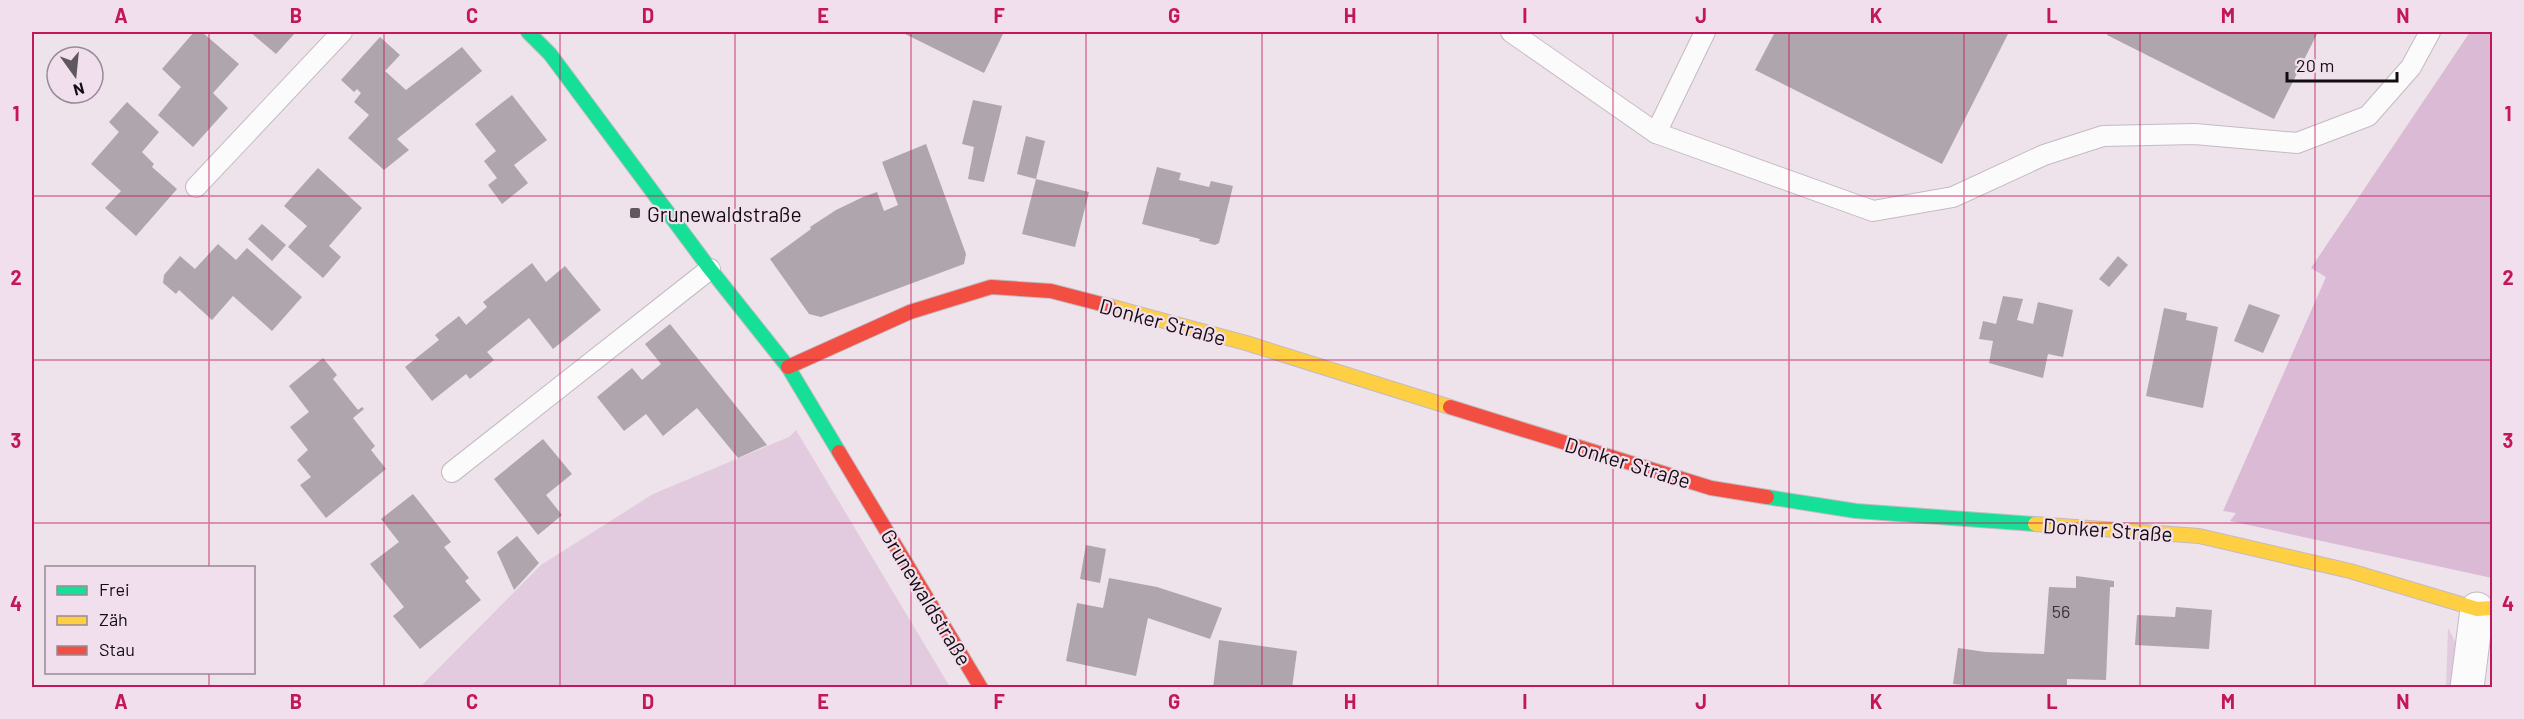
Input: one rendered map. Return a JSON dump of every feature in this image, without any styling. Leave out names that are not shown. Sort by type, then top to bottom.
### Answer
[{"type":"street","name":"Grunewaldstraße","points":[[528,32],[550,54],[710,269],[788,367],[981,687]]},
{"type":"street","name":"Donker Straße","points":[[788,367],[910,312],[991,287],[1051,291],[1246,343],[1712,488],[1856,511],[2199,536],[2350,571],[2485,609]]},
{"type":"street","points":[[2467,687],[2485,609]]},
{"type":"lane","points":[[196,187],[342,32]]},
{"type":"lane","points":[[1511,32],[1656,133],[1873,211],[1953,197],[2044,155],[2103,136],[2195,134],[2297,143],[2368,116],[2411,67],[2430,32]]},
{"type":"lane","points":[[1656,133],[1706,32]]},
{"type":"lane","points":[[452,472],[710,269]]},
{"type":"shaded area","points":[[2470,32],[2492,32],[2492,578],[2230,521],[2236,513],[2223,511],[2326,277],[2311,268]]},
{"type":"shaded area","points":[[796,430],[950,687],[420,687],[541,565],[653,494],[789,437]]},
{"type":"shaded area","points":[[2448,628],[2460,651],[2460,687],[2446,688]]},
{"type":"building","points":[[194,32],[202,32],[239,64],[213,93],[228,108],[193,147],[158,115],[181,87],[162,69]]},
{"type":"building","points":[[250,32],[296,32],[276,54]]},
{"type":"building","points":[[901,32],[1004,32],[984,73]]},
{"type":"building","points":[[1775,32],[2009,32],[1942,164],[1755,70]]},
{"type":"building","points":[[2108,32],[2318,32],[2274,119],[2107,35]]},
{"type":"building","points":[[380,37],[400,55],[385,71],[406,90],[462,47],[482,71],[397,139],[409,150],[384,170],[348,138],[369,115],[354,102],[361,93],[357,89],[354,92],[341,80]]},
{"type":"building","points":[[512,95],[547,140],[514,165],[528,183],[502,204],[488,185],[497,178],[484,161],[496,151],[475,124]]},
{"type":"building","points":[[973,100],[1002,106],[984,182],[968,179],[974,147],[962,144]]},
{"type":"building","points":[[127,102],[159,132],[142,152],[154,164],[152,167],[177,189],[136,236],[105,208],[121,191],[91,164],[119,132],[109,122]]},
{"type":"building","points":[[1026,136],[1045,141],[1036,179],[1017,174]]},
{"type":"building","points":[[926,144],[966,254],[964,264],[821,317],[809,314],[770,259],[811,229],[810,227],[836,210],[863,197],[877,192],[884,211],[898,205],[882,162]]},
{"type":"building","points":[[1157,167],[1181,173],[1179,180],[1209,187],[1211,181],[1233,186],[1219,243],[1215,245],[1142,224]]},
{"type":"building","points":[[318,168],[362,208],[329,246],[341,257],[323,278],[288,247],[307,226],[284,206]]},
{"type":"building","points":[[1036,179],[1089,192],[1075,247],[1022,234]]},
{"type":"building","points":[[262,224],[286,245],[272,261],[248,239]]},
{"type":"building","points":[[218,244],[236,260],[247,248],[302,297],[272,331],[233,296],[212,320],[179,290],[176,294],[163,283],[164,275],[180,256],[195,269]]},
{"type":"building","points":[[2118,256],[2128,265],[2109,287],[2099,279]]},
{"type":"building","points":[[532,263],[546,282],[565,266],[601,310],[553,349],[529,318],[487,352],[494,360],[470,379],[466,374],[432,401],[405,367],[439,340],[435,335],[459,316],[466,325],[487,307],[483,302]]},
{"type":"building","points":[[2003,296],[2023,299],[2017,320],[2033,324],[2038,302],[2073,310],[2063,357],[2048,354],[2043,378],[1989,363],[1993,341],[1979,339],[1983,321],[1996,324]]},
{"type":"building","points":[[2249,304],[2280,315],[2263,353],[2234,341]]},
{"type":"building","points":[[2164,308],[2187,313],[2186,320],[2218,327],[2203,408],[2146,396]]},
{"type":"building","points":[[670,324],[767,445],[738,458],[697,408],[663,436],[646,414],[624,431],[597,397],[632,368],[642,380],[661,364],[645,344]]},
{"type":"building","points":[[323,358],[337,375],[333,379],[358,410],[362,407],[364,409],[353,418],[375,446],[371,450],[386,469],[326,518],[300,485],[311,477],[297,460],[308,450],[290,427],[309,412],[289,386]]},
{"type":"building","points":[[543,439],[572,474],[546,495],[562,515],[538,535],[494,479]]},
{"type":"building","points":[[413,494],[451,542],[444,547],[469,578],[465,581],[481,600],[420,649],[393,616],[404,607],[370,564],[399,542],[381,519]]},
{"type":"building","points":[[517,536],[539,563],[514,590],[497,552]]},
{"type":"building","points":[[1086,545],[1106,549],[1100,583],[1080,579]]},
{"type":"building","points":[[2076,576],[2114,581],[2114,587],[2110,587],[2106,680],[2067,679],[2067,688],[1995,688],[1953,684],[1958,648],[1986,652],[2044,654],[2049,587],[2076,588]]},
{"type":"building","points":[[1109,578],[1157,587],[1222,608],[1210,639],[1148,618],[1136,676],[1066,661],[1077,603],[1103,608]]},
{"type":"building","points":[[2176,607],[2212,610],[2209,649],[2135,645],[2137,615],[2175,617]]},
{"type":"building","points":[[1219,640],[1297,651],[1292,688],[1213,688]]},
{"type":"traffic: fast","points":[[528,32],[550,54],[710,269],[788,367],[839,452]]},
{"type":"traffic: fast","points":[[1767,497],[1856,511],[2035,524]]},
{"type":"traffic: slow","points":[[1109,306],[1246,343],[1450,407]]},
{"type":"traffic: slow","points":[[2035,524],[2199,536],[2350,571],[2477,609],[2492,608]]},
{"type":"traffic: jam","points":[[788,367],[910,312],[991,287],[1051,291],[1109,306]]},
{"type":"traffic: jam","points":[[1450,407],[1711,488],[1767,497]]},
{"type":"traffic: jam","points":[[839,452],[981,688]]},
{"type":"place","name":"Grunewaldstraße","points":[[635,213]]}]
